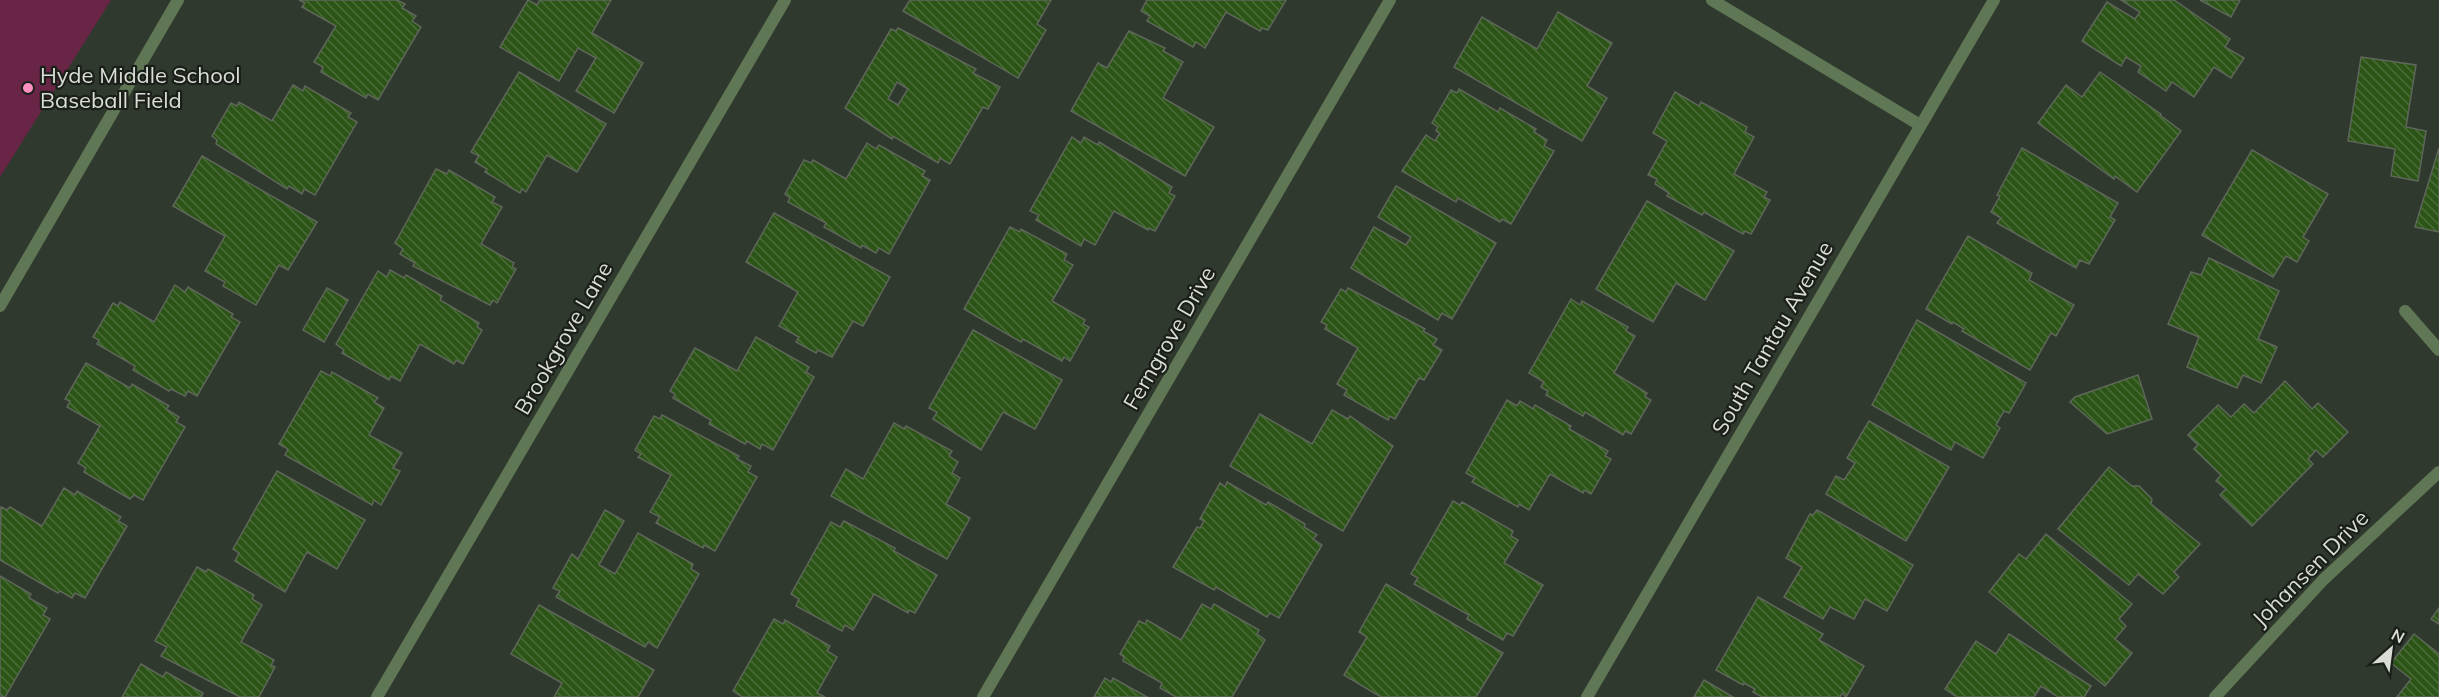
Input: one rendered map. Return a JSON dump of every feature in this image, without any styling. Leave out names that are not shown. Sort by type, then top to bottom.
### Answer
[{"type":"street","points":[[0,306],[178,0]]},
{"type":"street","name":"Brookgrove Lane","points":[[376,697],[785,0]]},
{"type":"street","name":"Ferngrove Drive","points":[[983,697],[1390,0]]},
{"type":"street","points":[[1712,0],[1920,125]]},
{"type":"street","name":"South Tantau Avenue","points":[[1587,697],[1994,0]]},
{"type":"street","points":[[2405,311],[2439,350]]},
{"type":"street","name":"Johansen Drive","points":[[2215,697],[2324,580],[2439,472]]},
{"type":"shaded area","name":"Hyde Middle School Baseball Field","points":[[0,0],[111,0],[0,177]]},
{"type":"building","points":[[299,0],[397,0],[405,4],[402,8],[416,16],[412,21],[421,27],[378,100],[368,94],[366,98],[321,72],[323,67],[314,62],[336,26],[302,7],[305,3]]},
{"type":"building","points":[[528,0],[537,5],[540,0],[611,0],[592,33],[643,63],[614,113],[576,91],[596,58],[578,48],[559,81],[500,47]]},
{"type":"building","points":[[910,0],[1051,0],[1037,24],[1046,30],[1018,78],[903,11]]},
{"type":"building","points":[[1147,0],[1286,0],[1268,30],[1262,28],[1260,31],[1226,12],[1205,48],[1196,42],[1193,47],[1147,21],[1150,16],[1141,11]]},
{"type":"building","points":[[2121,0],[2174,0],[2230,39],[2225,47],[2244,58],[2231,78],[2214,67],[2194,97],[2172,82],[2166,91],[2138,72],[2141,66],[2126,57],[2121,66],[2082,41],[2107,2],[2135,19],[2140,12]]},
{"type":"building","points":[[2200,0],[2240,0],[2231,17]]},
{"type":"building","points":[[1558,12],[1612,43],[1587,86],[1607,98],[1582,141],[1454,67],[1482,17],[1537,49]]},
{"type":"building","points":[[898,28],[976,69],[973,73],[1000,87],[988,109],[983,107],[950,164],[940,158],[938,163],[893,136],[892,139],[845,108],[891,29],[896,31]],"holes":[[[897,82],[908,89],[898,105],[888,99]]]},
{"type":"building","points":[[1129,31],[1165,48],[1163,51],[1183,62],[1163,98],[1214,127],[1185,176],[1071,111],[1098,63],[1107,68]]},
{"type":"building","points":[[2361,57],[2416,65],[2406,127],[2426,131],[2418,181],[2391,176],[2395,149],[2348,141]]},
{"type":"building","points":[[519,72],[606,124],[577,172],[547,155],[526,192],[522,189],[520,193],[485,172],[487,169],[475,162],[479,156],[471,152]]},
{"type":"building","points":[[2100,72],[2161,114],[2181,131],[2137,192],[2115,176],[2114,179],[2038,123],[2066,85],[2082,97]]},
{"type":"building","points":[[293,85],[303,91],[305,86],[351,113],[348,117],[357,122],[315,195],[304,189],[302,194],[289,186],[287,189],[216,144],[217,140],[212,136],[231,103],[237,106],[239,102],[272,121]]},
{"type":"building","points":[[1459,89],[1498,112],[1500,108],[1536,129],[1534,132],[1547,140],[1544,146],[1554,151],[1511,224],[1502,219],[1500,222],[1458,198],[1456,202],[1402,171],[1426,135],[1435,141],[1440,133],[1436,131],[1438,127],[1432,123],[1451,90],[1457,93]]},
{"type":"building","points":[[1675,92],[1699,106],[1701,102],[1747,127],[1745,132],[1754,137],[1734,174],[1767,192],[1764,197],[1770,200],[1751,234],[1745,231],[1743,234],[1704,212],[1702,215],[1667,196],[1669,193],[1655,184],[1657,179],[1648,175],[1667,141],[1653,133]]},
{"type":"building","points":[[1072,137],[1081,143],[1084,137],[1098,145],[1099,142],[1172,187],[1169,193],[1175,196],[1155,231],[1149,228],[1148,230],[1114,211],[1095,245],[1084,239],[1081,246],[1036,220],[1039,215],[1030,211]]},
{"type":"building","points":[[867,143],[876,149],[879,145],[925,171],[922,176],[930,180],[889,254],[879,248],[876,253],[862,245],[861,248],[824,227],[826,223],[788,202],[790,198],[785,194],[804,160],[811,163],[813,160],[846,179]]},
{"type":"building","points":[[2022,148],[2118,203],[2110,217],[2115,220],[2089,264],[2080,260],[2076,268],[1997,223],[2001,218],[1991,212],[2000,196],[1997,195]]},
{"type":"building","points":[[2439,148],[2439,232],[2415,227]]},
{"type":"building","points":[[2252,150],[2328,194],[2303,237],[2309,241],[2297,262],[2286,256],[2273,277],[2202,235]]},
{"type":"building","points":[[202,156],[317,222],[288,270],[279,265],[256,305],[223,286],[225,282],[205,271],[225,236],[173,206]]},
{"type":"building","points":[[436,169],[447,174],[449,170],[495,197],[492,202],[502,207],[481,244],[514,263],[512,267],[516,269],[497,303],[493,300],[490,305],[413,266],[415,263],[400,254],[403,249],[395,243]]},
{"type":"building","points":[[1396,186],[1496,243],[1452,319],[1442,313],[1438,320],[1351,268],[1374,227],[1406,245],[1411,237],[1378,217]]},
{"type":"building","points":[[1647,201],[1734,251],[1705,300],[1676,283],[1653,322],[1596,289]]},
{"type":"building","points":[[774,213],[890,277],[863,326],[853,321],[832,357],[818,350],[816,353],[796,342],[799,337],[779,326],[798,292],[746,262]]},
{"type":"building","points":[[1010,227],[1020,232],[1021,229],[1067,254],[1064,260],[1073,265],[1052,301],[1085,320],[1083,324],[1089,327],[1070,361],[1064,357],[1062,361],[1023,339],[1021,342],[964,309]]},
{"type":"building","points":[[1968,236],[2032,273],[2029,280],[2074,305],[2056,336],[2051,333],[2030,370],[1962,331],[1964,329],[1953,322],[1952,324],[1926,309]]},
{"type":"building","points":[[2209,258],[2279,291],[2258,339],[2277,347],[2261,383],[2243,375],[2237,388],[2187,367],[2199,337],[2168,324],[2191,272],[2201,275]]},
{"type":"building","points":[[390,270],[404,278],[406,275],[442,296],[440,300],[479,323],[477,327],[482,330],[463,364],[456,360],[454,364],[420,344],[400,381],[391,376],[389,380],[342,353],[344,350],[336,344],[378,271],[387,277]]},
{"type":"building","points":[[175,285],[185,292],[188,287],[233,314],[231,317],[240,322],[197,396],[188,391],[185,396],[171,389],[169,391],[133,370],[135,366],[97,344],[99,340],[93,337],[113,303],[118,306],[120,302],[154,322]]},
{"type":"building","points":[[327,288],[348,300],[324,342],[303,330]]},
{"type":"building","points":[[1348,288],[1425,329],[1423,331],[1437,339],[1433,345],[1442,350],[1424,380],[1419,378],[1395,419],[1390,416],[1388,420],[1344,395],[1347,390],[1337,384],[1358,348],[1325,329],[1327,325],[1321,322],[1341,289],[1346,292]]},
{"type":"building","points":[[1571,299],[1580,305],[1582,301],[1628,327],[1626,331],[1635,336],[1614,373],[1647,393],[1645,397],[1651,400],[1631,434],[1625,431],[1623,435],[1585,412],[1583,416],[1546,395],[1548,391],[1541,387],[1544,382],[1529,373]]},
{"type":"building","points":[[1917,320],[2026,383],[2009,413],[2004,411],[1996,425],[2000,428],[1983,458],[1955,442],[1951,450],[1872,405]]},
{"type":"building","points":[[973,330],[1062,380],[1035,429],[1003,412],[981,450],[933,419],[937,412],[929,408]]},
{"type":"building","points":[[756,337],[809,367],[806,372],[814,377],[773,450],[762,444],[760,449],[747,441],[745,444],[709,424],[711,420],[673,398],[675,394],[670,391],[695,348],[737,371]]},
{"type":"building","points":[[86,363],[130,388],[132,384],[169,406],[166,409],[179,417],[176,422],[185,427],[143,500],[134,495],[130,499],[84,472],[86,468],[78,463],[100,426],[67,407],[70,401],[65,399]]},
{"type":"building","points":[[321,371],[330,376],[332,372],[378,398],[374,402],[384,408],[369,435],[402,453],[393,468],[400,471],[381,505],[374,500],[372,505],[285,455],[288,449],[279,444]]},
{"type":"building","points":[[2138,375],[2152,419],[2107,434],[2070,402],[2075,397]]},
{"type":"building","points":[[2285,381],[2312,409],[2318,403],[2348,432],[2323,457],[2316,450],[2308,459],[2313,464],[2252,526],[2220,495],[2226,489],[2216,481],[2221,475],[2194,449],[2198,445],[2188,435],[2218,405],[2231,417],[2244,404],[2254,413]]},
{"type":"building","points":[[1507,400],[1517,406],[1520,401],[1533,409],[1535,405],[1571,426],[1569,429],[1608,451],[1605,456],[1611,459],[1591,494],[1584,490],[1583,493],[1550,474],[1529,510],[1519,504],[1518,507],[1472,482],[1475,478],[1466,473]]},
{"type":"building","points":[[1332,410],[1348,419],[1350,416],[1393,446],[1343,531],[1230,466],[1260,414],[1312,444]]},
{"type":"building","points":[[662,415],[739,456],[737,459],[751,466],[748,472],[757,477],[715,551],[704,545],[703,548],[656,523],[660,517],[650,512],[671,475],[638,457],[641,454],[635,450],[654,416],[660,419]]},
{"type":"building","points":[[1869,421],[1949,467],[1906,541],[1826,494],[1836,476],[1844,480],[1855,463],[1847,458]]},
{"type":"building","points":[[894,423],[904,429],[906,426],[952,451],[949,456],[958,462],[952,473],[960,478],[946,504],[970,518],[947,559],[831,496],[846,469],[863,479]]},
{"type":"building","points":[[2109,467],[2132,486],[2139,486],[2152,499],[2151,504],[2200,544],[2174,572],[2179,577],[2163,594],[2138,574],[2129,585],[2058,529]]},
{"type":"building","points":[[277,471],[365,520],[337,569],[307,552],[285,592],[235,561],[239,553],[233,549]]},
{"type":"building","points":[[1227,482],[1266,505],[1268,502],[1305,524],[1304,527],[1317,535],[1313,539],[1322,545],[1279,618],[1270,613],[1267,617],[1216,587],[1214,590],[1173,567],[1197,527],[1200,528],[1204,521],[1200,519],[1220,483],[1225,487]]},
{"type":"building","points":[[64,488],[75,495],[77,491],[121,517],[118,521],[127,526],[85,598],[75,593],[72,598],[60,591],[58,593],[0,560],[1,507],[7,510],[10,507],[42,526]]},
{"type":"building","points":[[1453,501],[1460,505],[1462,502],[1513,531],[1511,536],[1518,540],[1504,563],[1543,585],[1513,636],[1507,633],[1503,640],[1467,619],[1469,615],[1414,584],[1418,578],[1411,574]]},
{"type":"building","points":[[605,510],[624,521],[599,565],[615,574],[638,533],[693,564],[691,569],[699,574],[657,648],[648,642],[645,647],[556,597],[560,591],[553,588],[572,554],[578,559]]},
{"type":"building","points":[[1817,510],[1913,565],[1887,611],[1865,599],[1854,619],[1830,607],[1823,619],[1784,597],[1802,567],[1786,558],[1810,514],[1813,515]]},
{"type":"building","points":[[844,521],[895,548],[894,551],[937,575],[915,613],[909,610],[908,613],[874,594],[853,630],[845,625],[842,631],[796,606],[799,599],[791,594],[831,522],[840,527]]},
{"type":"building","points":[[2046,534],[2132,604],[2119,619],[2126,626],[2115,639],[2132,653],[2105,686],[1989,592],[2019,554],[2026,559]]},
{"type":"building","points":[[197,567],[206,572],[208,569],[254,595],[252,599],[262,605],[241,642],[274,660],[271,665],[275,667],[259,697],[240,697],[161,656],[167,647],[155,641]]},
{"type":"building","points":[[0,576],[31,594],[29,598],[47,608],[43,615],[50,619],[5,697],[0,696]]},
{"type":"building","points":[[1386,584],[1503,653],[1476,697],[1381,697],[1344,675],[1367,637],[1359,632]]},
{"type":"building","points":[[1758,597],[1823,634],[1819,640],[1864,666],[1846,697],[1842,693],[1840,697],[1762,697],[1753,692],[1755,689],[1716,670]]},
{"type":"building","points":[[1202,604],[1211,609],[1214,604],[1259,630],[1257,634],[1265,640],[1232,697],[1176,697],[1160,688],[1162,683],[1123,661],[1124,657],[1120,654],[1139,621],[1145,624],[1147,620],[1181,640]]},
{"type":"building","points":[[539,605],[654,670],[638,697],[554,697],[562,683],[511,654]]},
{"type":"building","points":[[2439,608],[2439,624],[2431,619]]},
{"type":"building","points":[[774,619],[783,624],[785,620],[830,646],[827,651],[837,657],[817,693],[825,697],[742,697],[733,691]]},
{"type":"building","points":[[2009,634],[2091,686],[2084,697],[2058,697],[2041,686],[2034,697],[1957,697],[1945,689],[1976,641],[1996,654]]},
{"type":"building","points":[[2414,634],[2439,654],[2439,697],[2397,697],[2411,679],[2391,663]]},
{"type":"building","points":[[141,664],[163,677],[166,672],[203,693],[201,697],[122,697]]},
{"type":"building","points":[[1105,678],[1111,682],[1113,678],[1147,697],[1094,697]]},
{"type":"building","points":[[1704,680],[1733,697],[1694,697]]},
{"type":"place","name":"Hyde Middle School Baseball Field","points":[[28,88]]}]
